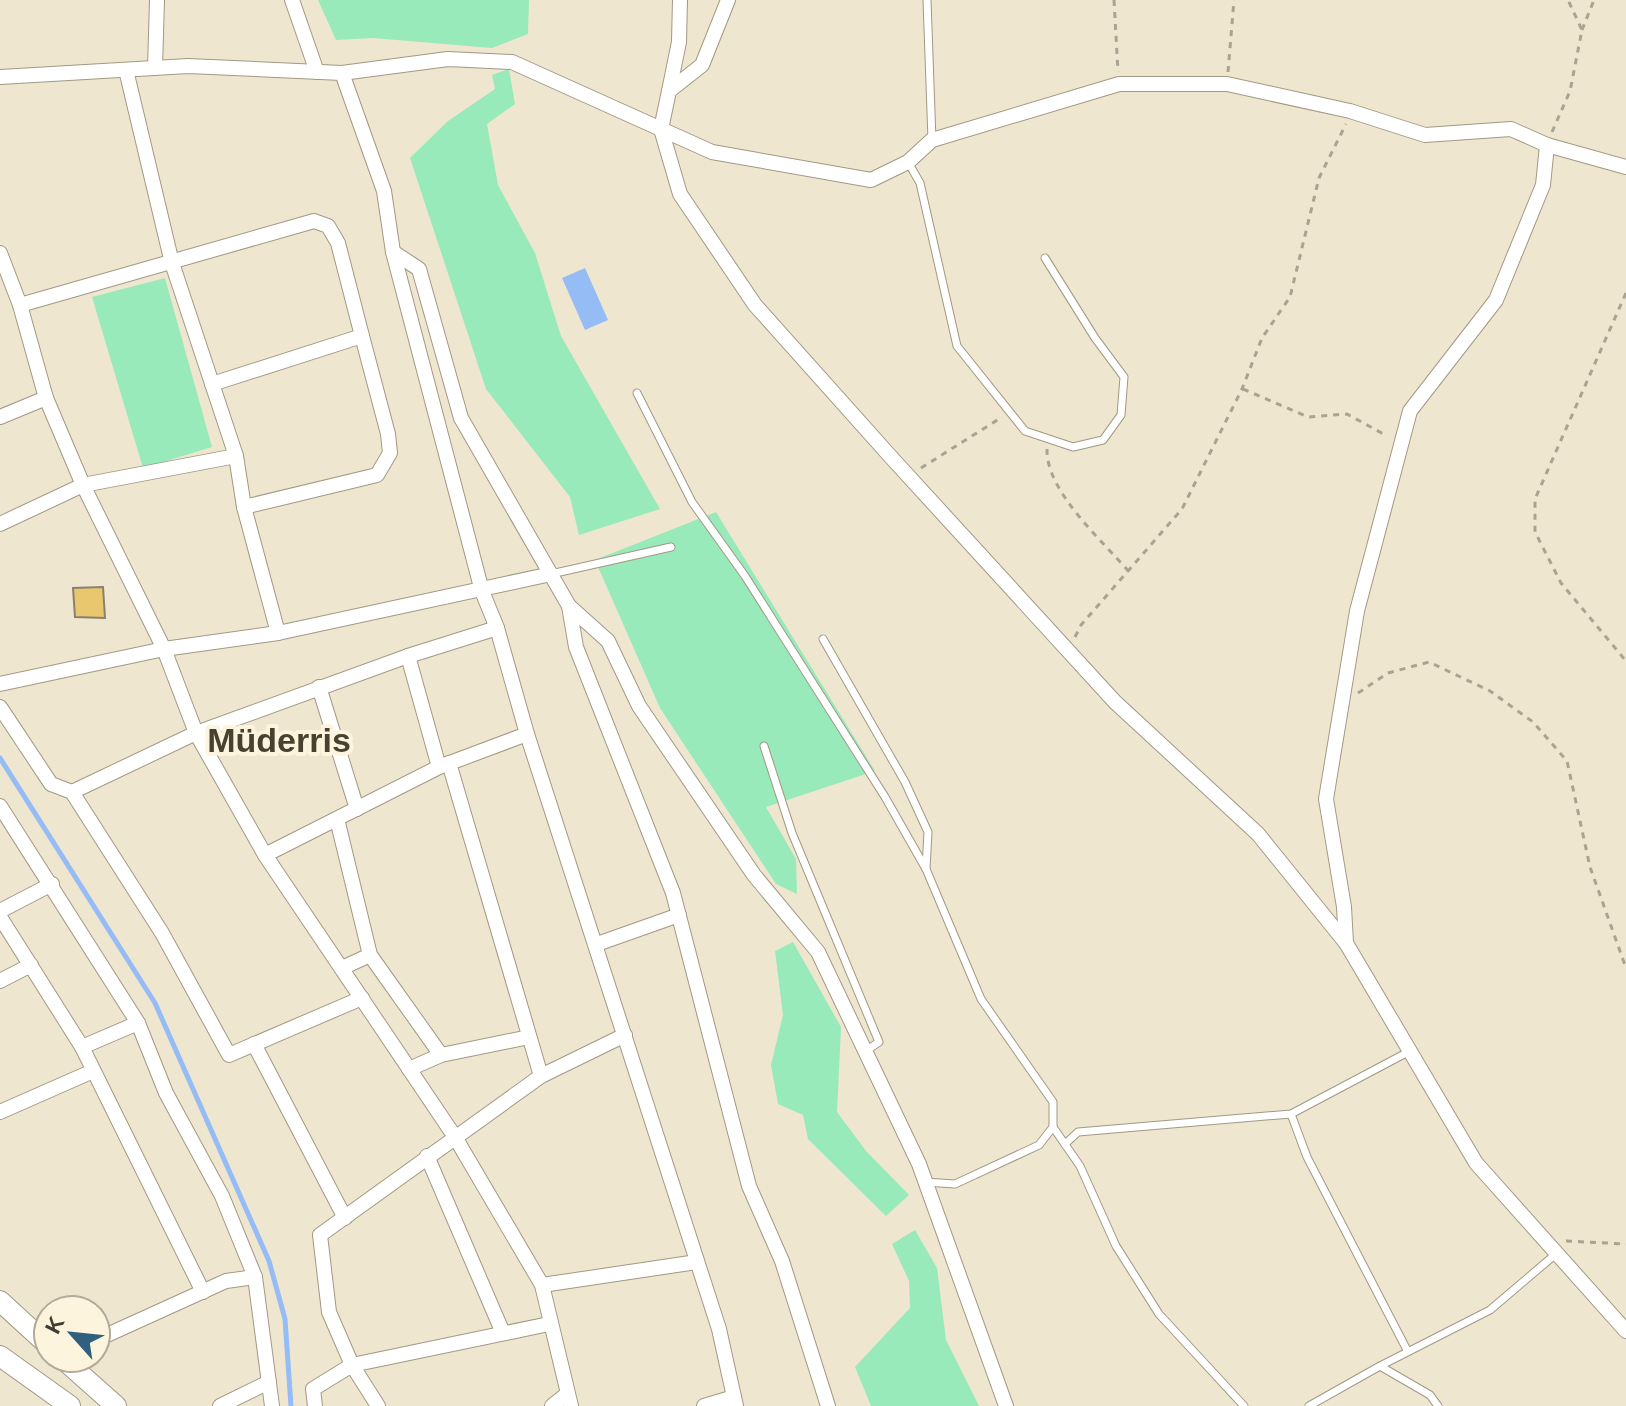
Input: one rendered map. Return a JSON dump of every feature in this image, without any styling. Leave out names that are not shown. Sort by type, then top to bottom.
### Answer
[{"type":"main road","points":[[0,1301],[32,1330]]},
{"type":"main road","points":[[0,1356],[70,1406]]},
{"type":"main road","points":[[80,1374],[116,1406]]},
{"type":"street","points":[[155,68],[157,0]]},
{"type":"street","points":[[292,0],[317,72]]},
{"type":"street","points":[[680,0],[679,42],[661,129],[680,194],[755,305],[1115,702],[1258,834],[1346,943],[1476,1163],[1626,1331]]},
{"type":"street","points":[[669,91],[702,65],[728,0]]},
{"type":"street","points":[[0,77],[155,68],[342,73],[448,59],[512,62],[712,152],[871,180],[908,162],[932,140],[1119,84],[1227,84],[1350,111],[1425,135],[1511,129],[1547,145],[1626,167]]},
{"type":"street","points":[[126,70],[172,263],[236,456],[244,507],[278,633]]},
{"type":"street","points":[[342,73],[384,191],[393,252],[482,591],[497,628],[527,734],[719,1329],[735,1401],[704,1406]]},
{"type":"street","points":[[1346,943],[1344,907],[1326,799],[1357,611],[1410,411],[1496,300],[1543,185],[1547,145]]},
{"type":"street","points":[[20,305],[314,221],[328,226],[338,243],[388,434],[390,453],[377,475],[244,507]]},
{"type":"street","points":[[393,252],[419,269],[461,418],[569,606],[608,641],[639,706],[754,875],[818,952],[867,1050],[925,1182],[1006,1406]]},
{"type":"street","points":[[0,253],[3,272],[20,305],[46,398],[83,485],[164,649],[196,733],[265,855],[455,1137],[542,1285],[569,1400],[552,1406]]},
{"type":"street","points":[[212,384],[362,336]]},
{"type":"street","points":[[0,417],[46,398]]},
{"type":"street","points":[[0,524],[83,485],[236,456]]},
{"type":"street","points":[[0,684],[164,649],[278,633],[551,574]]},
{"type":"street","points":[[569,606],[576,647],[673,893],[749,1186],[782,1261],[828,1406]]},
{"type":"street","points":[[72,792],[196,733],[319,687],[497,628]]},
{"type":"street","points":[[408,656],[541,1076]]},
{"type":"street","points":[[319,687],[357,809]]},
{"type":"street","points":[[0,707],[51,784],[72,792],[162,933],[229,1055],[362,998]]},
{"type":"street","points":[[265,855],[444,765],[527,734]]},
{"type":"street","points":[[0,806],[138,1023],[166,1093],[222,1196],[255,1277],[272,1406]]},
{"type":"street","points":[[337,819],[370,955],[441,1055]]},
{"type":"street","points":[[52,884],[0,914],[82,1047],[203,1292]]},
{"type":"street","points":[[597,944],[679,915]]},
{"type":"street","points":[[342,968],[370,955]]},
{"type":"street","points":[[0,981],[31,965]]},
{"type":"street","points":[[82,1047],[138,1023]]},
{"type":"street","points":[[378,1406],[352,1365],[329,1312],[320,1235],[541,1076],[625,1035]]},
{"type":"street","points":[[409,1069],[441,1055],[529,1037]]},
{"type":"street","points":[[254,1044],[345,1218]]},
{"type":"street","points":[[0,1112],[93,1071]]},
{"type":"street","points":[[427,1156],[503,1333]]},
{"type":"street","points":[[542,1285],[697,1262]]},
{"type":"street","points":[[112,1333],[226,1281],[255,1277]]},
{"type":"street","points":[[315,1406],[313,1389],[352,1365],[549,1324]]},
{"type":"street","points":[[220,1406],[269,1382]]},
{"type":"lane","points":[[927,0],[932,140]]},
{"type":"lane","points":[[908,162],[920,183],[957,346],[1025,431],[1073,447],[1103,440],[1121,415],[1124,377],[1095,338],[1045,258]]},
{"type":"lane","points":[[637,393],[692,502],[745,576],[885,797],[926,869],[981,999],[1053,1102],[1053,1127],[1080,1166],[1116,1246],[1159,1314],[1244,1406]]},
{"type":"lane","points":[[551,574],[671,547]]},
{"type":"lane","points":[[823,639],[905,782],[928,832],[926,869]]},
{"type":"lane","points":[[764,746],[792,833],[879,1042],[867,1050]]},
{"type":"lane","points":[[1065,1144],[1078,1132],[1291,1114],[1412,1050]]},
{"type":"lane","points":[[1291,1114],[1307,1157],[1407,1350]]},
{"type":"lane","points":[[925,1182],[955,1184],[1039,1145],[1053,1127]]},
{"type":"lane","points":[[1309,1406],[1407,1350],[1490,1310],[1557,1253]]},
{"type":"lane","points":[[1380,1366],[1430,1395],[1438,1406]]},
{"type":"path","points":[[1114,0],[1119,84]]},
{"type":"path","points":[[1227,84],[1234,0]]},
{"type":"path","points":[[1568,0],[1582,30]]},
{"type":"path","points":[[1547,145],[1570,91],[1582,30],[1594,0]]},
{"type":"path","points":[[1069,652],[1081,625],[1130,573],[1182,509],[1242,389],[1262,338],[1290,297],[1319,178],[1350,111]]},
{"type":"path","points":[[1626,293],[1535,499],[1535,532],[1561,583],[1626,661]]},
{"type":"path","points":[[1242,389],[1308,417],[1347,414],[1401,444]]},
{"type":"path","points":[[908,476],[1009,412]]},
{"type":"path","points":[[1047,438],[1047,459],[1063,497],[1130,573]]},
{"type":"path","points":[[1342,704],[1388,673],[1429,662],[1490,691],[1533,722],[1567,761],[1590,867],[1626,968]]},
{"type":"path","points":[[1546,1241],[1626,1244]]},
{"type":"green space","points":[[318,0],[529,0],[528,34],[492,48],[373,38],[336,40]]},
{"type":"green space","points":[[509,69],[515,104],[487,124],[498,185],[535,253],[561,336],[660,509],[579,535],[570,497],[486,389],[410,158],[448,121],[495,89],[492,75]]},
{"type":"green space","points":[[165,278],[212,447],[143,468],[92,297]]},
{"type":"green space","points":[[716,512],[875,771],[766,807],[796,859],[797,894],[776,884],[660,708],[595,560]]},
{"type":"green space","points":[[793,942],[841,1027],[837,1112],[866,1151],[909,1195],[886,1216],[808,1139],[803,1115],[778,1104],[771,1065],[783,1015],[775,951]]},
{"type":"green space","points":[[915,1230],[937,1268],[946,1340],[979,1406],[871,1406],[855,1367],[910,1308],[909,1281],[892,1244]]},
{"type":"water","points":[[585,268],[608,320],[585,330],[562,278]]},
{"type":"building","points":[[103,587],[105,618],[75,617],[73,588]]},
{"type":"waterway","points":[[0,758],[155,1003],[269,1261],[285,1319],[291,1406]]},
{"type":"district","name":"Müderris","points":[[279,740]]}]
